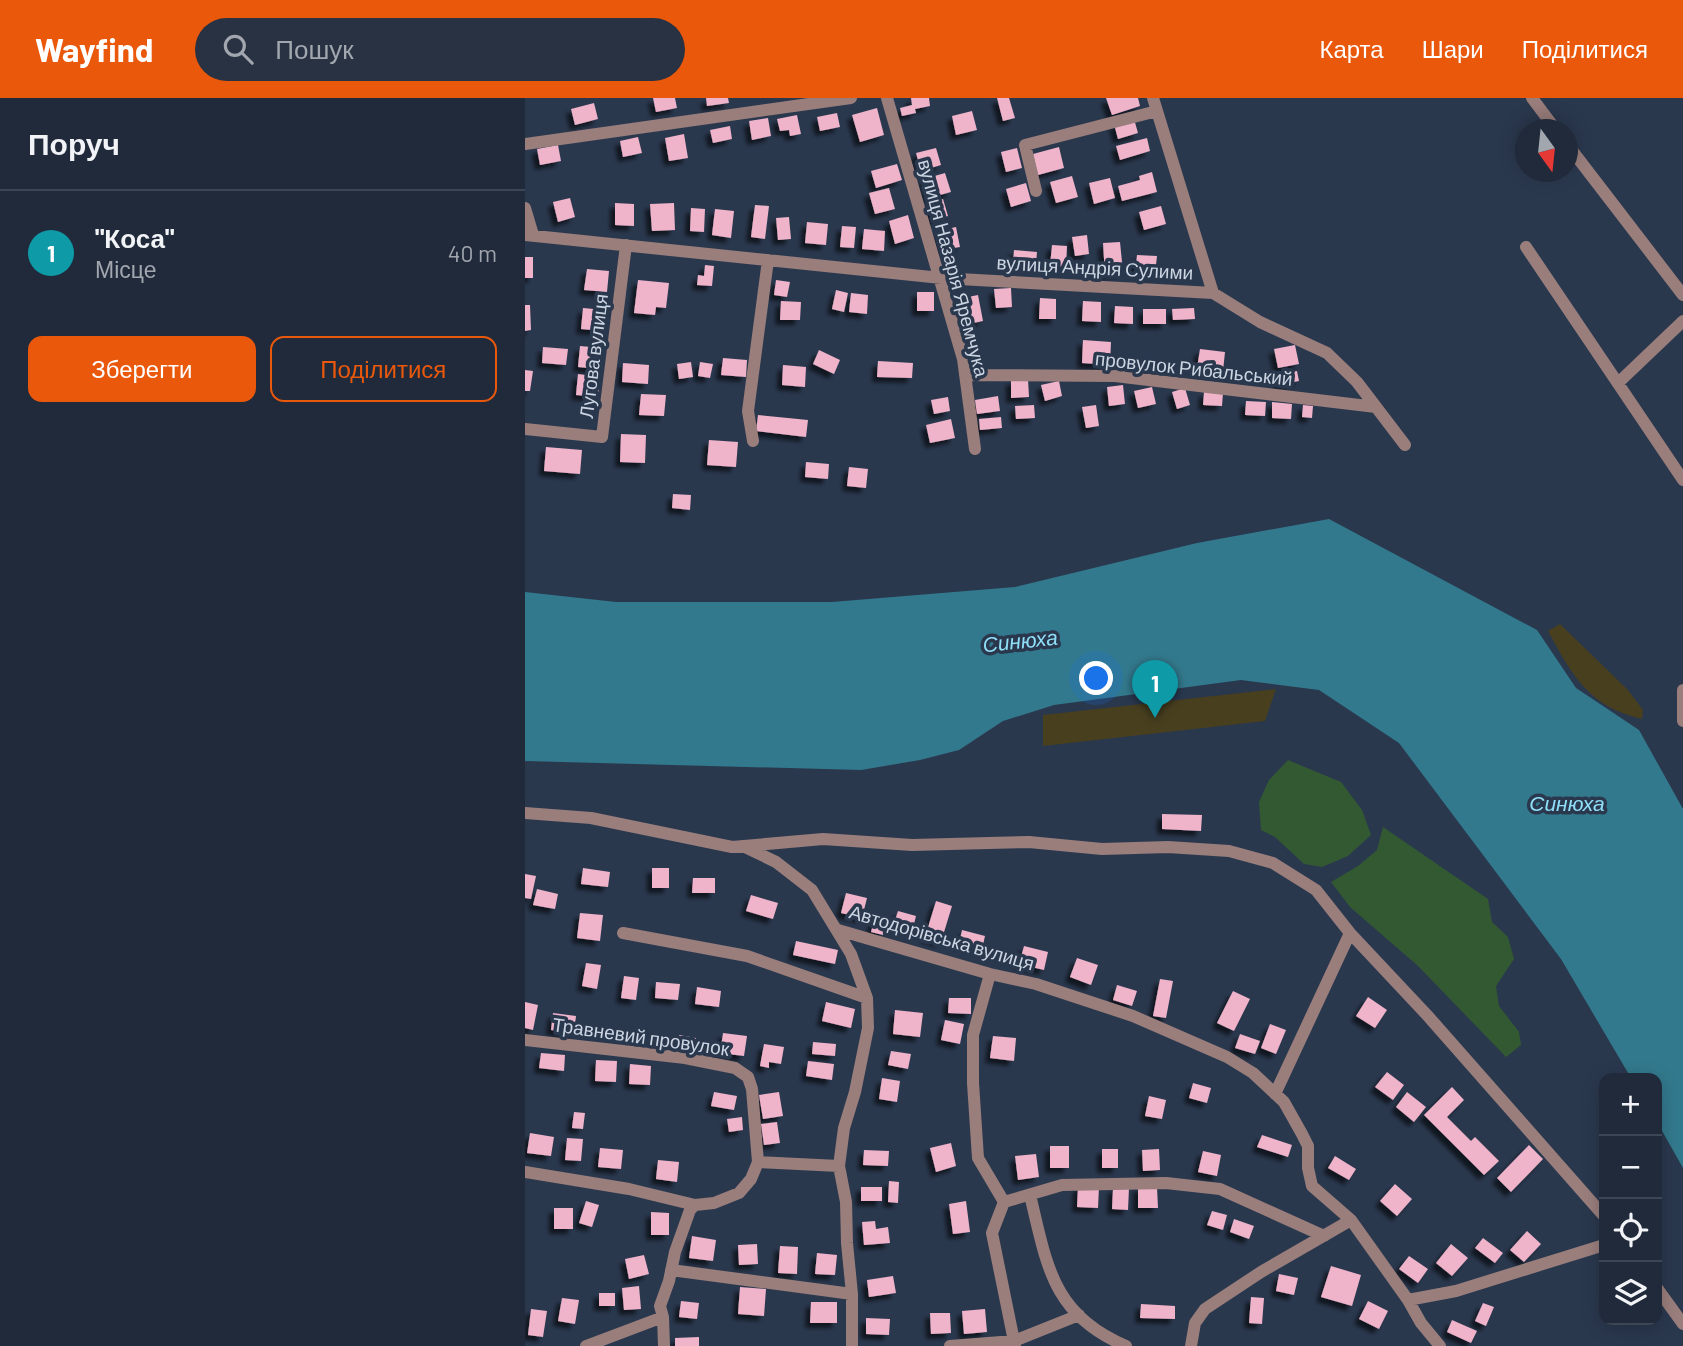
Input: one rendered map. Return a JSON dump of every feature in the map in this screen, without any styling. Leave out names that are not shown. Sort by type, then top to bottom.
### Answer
[{"type":"street","points":[[525,144],[851,98]]},
{"type":"street","name":"вулиця Назарія Яремчука","points":[[887,98],[941,278],[965,375],[975,449]]},
{"type":"street","points":[[1532,98],[1548,119]]},
{"type":"street","points":[[1036,191],[1025,145],[1155,104],[1213,293]]},
{"type":"street","points":[[1578,158],[1683,295]]},
{"type":"street","points":[[525,208],[529,234]]},
{"type":"street","name":"вулиця Андрія Сулими","points":[[529,234],[941,278],[1213,293],[1260,322],[1327,354],[1357,382],[1405,445]]},
{"type":"street","name":"Лугова вулиця","points":[[525,429],[602,437],[626,245]]},
{"type":"street","points":[[1526,247],[1683,480]]},
{"type":"street","points":[[753,441],[748,411],[768,260]]},
{"type":"street","points":[[1618,383],[1683,321]]},
{"type":"street","name":"провулок Рибальський","points":[[965,375],[1115,376],[1376,407]]},
{"type":"street","points":[[1683,690],[1683,721]]},
{"type":"street","name":"Автодорівська вулиця","points":[[525,813],[591,818],[732,847],[743,846],[776,862],[812,890],[838,930],[990,974],[1036,984],[1133,1016],[1227,1057],[1253,1073],[1284,1102],[1308,1146],[1308,1168],[1312,1186],[1351,1220],[1408,1300],[1421,1323],[1440,1346]]},
{"type":"street","points":[[743,846],[823,839],[912,845],[1029,842],[1103,849],[1229,851],[1273,863],[1316,890],[1350,933],[1427,1015],[1599,1210]]},
{"type":"street","points":[[838,930],[852,954],[867,998],[868,1028],[860,1072],[844,1128],[839,1166],[846,1202],[852,1294],[852,1346]]},
{"type":"street","points":[[623,933],[747,956],[867,998]]},
{"type":"street","points":[[1275,1094],[1350,933]]},
{"type":"street","points":[[990,974],[973,1035],[973,1083],[978,1158],[1004,1202]]},
{"type":"street","name":"Травневий провулок","points":[[525,1040],[685,1058],[735,1068],[748,1077],[752,1089],[758,1162]]},
{"type":"street","points":[[525,1172],[629,1188],[695,1205],[714,1203],[739,1193],[751,1179],[758,1162],[839,1166]]},
{"type":"street","points":[[1004,1202],[1062,1185],[1166,1183],[1220,1189],[1324,1236]]},
{"type":"street","points":[[1030,1195],[1047,1267],[1067,1306],[1107,1338],[1126,1346]]},
{"type":"street","points":[[1004,1202],[992,1233],[1015,1344]]},
{"type":"street","points":[[664,1346],[660,1306],[675,1252],[690,1210],[695,1205]]},
{"type":"street","points":[[1191,1346],[1195,1323],[1205,1309],[1261,1272],[1351,1220]]},
{"type":"street","points":[[1408,1300],[1455,1290],[1599,1247]]},
{"type":"street","points":[[671,1270],[852,1294]]},
{"type":"street","points":[[1662,1295],[1683,1324]]},
{"type":"street","points":[[950,1346],[1015,1344],[1079,1315]]},
{"type":"street","points":[[586,1346],[663,1317]]},
{"type":"green space","points":[[1288,760],[1341,782],[1362,810],[1371,835],[1348,856],[1322,867],[1304,864],[1275,837],[1261,830],[1259,802],[1269,780]]},
{"type":"green space","points":[[1383,827],[1488,899],[1492,922],[1508,937],[1514,959],[1496,986],[1499,1006],[1519,1032],[1521,1045],[1506,1057],[1418,966],[1350,907],[1331,882],[1358,866],[1377,850]]},
{"type":"sand","points":[[1560,624],[1628,690],[1643,710],[1642,719],[1608,706],[1584,687],[1565,662],[1548,631]]},
{"type":"sand","points":[[1276,689],[1265,721],[1043,746],[1043,715]]},
{"type":"water","name":"Синюха","points":[[1329,519],[1537,630],[1576,688],[1639,730],[1683,809],[1683,1168],[1662,1131],[1662,1073],[1628,1073],[1561,959],[1399,743],[1319,690],[1241,680],[1054,705],[1003,721],[959,750],[861,770],[525,761],[525,592],[616,602],[832,602],[1015,587],[1197,543]]},
{"type":"building","points":[[653,98],[675,98],[677,108],[656,112]]},
{"type":"building","points":[[706,98],[728,98],[729,103],[707,106]]},
{"type":"building","points":[[911,98],[929,98],[930,106],[915,109],[916,113],[902,116],[900,108],[912,105]]},
{"type":"building","points":[[997,98],[1009,98],[1015,118],[1003,121]]},
{"type":"building","points":[[1106,98],[1138,98],[1140,106],[1112,115]]},
{"type":"building","points":[[594,103],[598,119],[575,125],[571,109]]},
{"type":"building","points":[[877,108],[884,135],[860,142],[852,115]]},
{"type":"building","points":[[972,111],[977,130],[956,135],[952,116]]},
{"type":"building","points":[[837,113],[840,127],[820,131],[817,117]]},
{"type":"building","points":[[797,115],[801,134],[790,136],[789,130],[780,131],[777,119]]},
{"type":"building","points":[[768,118],[771,136],[752,140],[749,121]]},
{"type":"building","points":[[1134,119],[1138,133],[1118,139],[1114,124]]},
{"type":"building","points":[[730,126],[732,139],[713,143],[710,130]]},
{"type":"building","points":[[684,134],[688,158],[669,161],[665,138]]},
{"type":"building","points":[[638,137],[642,153],[623,157],[620,141]]},
{"type":"building","points":[[1147,138],[1150,151],[1120,160],[1116,146]]},
{"type":"building","points":[[558,145],[561,161],[540,165],[537,149]]},
{"type":"building","points":[[1059,147],[1064,168],[1038,175],[1033,154]]},
{"type":"building","points":[[936,148],[941,165],[921,171],[916,153]]},
{"type":"building","points":[[1017,148],[1022,168],[1006,172],[1001,152]]},
{"type":"building","points":[[897,164],[902,180],[876,188],[871,171]]},
{"type":"building","points":[[1152,172],[1157,192],[1122,201],[1118,186],[1140,180],[1139,176]]},
{"type":"building","points":[[945,173],[951,192],[929,198],[924,179]]},
{"type":"building","points":[[1072,176],[1078,197],[1056,203],[1050,182]]},
{"type":"building","points":[[1110,178],[1115,198],[1094,204],[1089,183]]},
{"type":"building","points":[[1026,183],[1031,201],[1011,207],[1006,189]]},
{"type":"building","points":[[889,188],[895,209],[875,214],[869,193]]},
{"type":"building","points":[[570,198],[575,217],[558,222],[553,202]]},
{"type":"building","points":[[943,199],[948,216],[934,220],[929,203]]},
{"type":"building","points":[[615,203],[634,204],[634,226],[615,225]]},
{"type":"building","points":[[674,203],[675,230],[652,231],[650,204]]},
{"type":"building","points":[[755,205],[769,206],[765,239],[751,237]]},
{"type":"building","points":[[1161,206],[1166,224],[1144,230],[1139,212]]},
{"type":"building","points":[[691,208],[705,209],[704,232],[690,231]]},
{"type":"building","points":[[715,209],[734,211],[731,238],[712,235]]},
{"type":"building","points":[[908,215],[914,238],[895,244],[889,221]]},
{"type":"building","points":[[789,217],[791,239],[778,240],[776,218]]},
{"type":"building","points":[[807,222],[828,224],[826,245],[805,243]]},
{"type":"building","points":[[842,226],[856,227],[854,248],[840,247]]},
{"type":"building","points":[[956,227],[960,247],[942,250],[938,231]]},
{"type":"building","points":[[864,229],[885,231],[884,251],[862,249]]},
{"type":"building","points":[[1087,235],[1089,254],[1075,256],[1072,237]]},
{"type":"building","points":[[1120,242],[1123,272],[1105,274],[1103,243]]},
{"type":"building","points":[[1052,245],[1067,246],[1066,267],[1050,266]]},
{"type":"building","points":[[1014,250],[1037,252],[1036,264],[1013,263]]},
{"type":"building","points":[[1137,255],[1157,256],[1155,274],[1135,273]]},
{"type":"building","points":[[525,257],[533,257],[533,278],[525,278]]},
{"type":"building","points":[[705,265],[714,266],[712,286],[697,285],[698,275],[704,276]]},
{"type":"building","points":[[587,269],[609,271],[607,292],[584,290]]},
{"type":"building","points":[[638,280],[669,283],[666,308],[656,307],[655,315],[634,313]]},
{"type":"building","points":[[776,280],[790,282],[787,297],[774,295]]},
{"type":"building","points":[[1011,288],[1012,307],[996,308],[994,289]]},
{"type":"building","points":[[836,290],[848,293],[844,312],[832,309]]},
{"type":"building","points":[[917,292],[934,292],[934,311],[917,311]]},
{"type":"building","points":[[851,293],[868,295],[867,314],[849,312]]},
{"type":"building","points":[[978,295],[983,321],[964,325],[958,299]]},
{"type":"building","points":[[1040,298],[1056,299],[1056,319],[1039,319]]},
{"type":"building","points":[[781,301],[801,302],[800,320],[780,320]]},
{"type":"building","points":[[1083,301],[1101,302],[1101,322],[1082,321]]},
{"type":"building","points":[[525,305],[530,305],[531,330],[525,331]]},
{"type":"building","points":[[1115,306],[1133,307],[1133,324],[1114,323]]},
{"type":"building","points":[[583,308],[605,310],[603,331],[581,329]]},
{"type":"building","points":[[1194,308],[1195,319],[1173,320],[1172,309]]},
{"type":"building","points":[[1143,309],[1166,309],[1166,324],[1143,324]]},
{"type":"building","points":[[1083,340],[1111,342],[1110,365],[1082,363]]},
{"type":"building","points":[[1295,345],[1299,364],[1278,368],[1274,349]]},
{"type":"building","points":[[580,346],[602,348],[600,369],[578,367]]},
{"type":"building","points":[[543,347],[568,349],[566,365],[542,363]]},
{"type":"building","points":[[1200,349],[1225,352],[1223,371],[1197,368]]},
{"type":"building","points":[[819,350],[840,360],[834,374],[813,364]]},
{"type":"building","points":[[723,358],[747,360],[746,377],[721,375]]},
{"type":"building","points":[[878,361],[913,363],[912,378],[877,377]]},
{"type":"building","points":[[691,362],[693,377],[679,379],[677,364]]},
{"type":"building","points":[[700,362],[713,364],[710,378],[698,376]]},
{"type":"building","points":[[623,363],[649,365],[648,384],[622,382]]},
{"type":"building","points":[[783,365],[806,367],[805,387],[782,385]]},
{"type":"building","points":[[525,370],[533,371],[530,391],[525,391]]},
{"type":"building","points":[[1297,371],[1299,381],[1279,385],[1277,374]]},
{"type":"building","points":[[578,374],[600,377],[598,397],[576,395]]},
{"type":"building","points":[[1028,379],[1029,397],[1011,398],[1011,380]]},
{"type":"building","points":[[1059,381],[1062,396],[1045,401],[1041,385]]},
{"type":"building","points":[[1123,385],[1125,404],[1109,406],[1107,387]]},
{"type":"building","points":[[1152,387],[1156,404],[1138,408],[1134,391]]},
{"type":"building","points":[[1185,388],[1190,405],[1177,409],[1172,392]]},
{"type":"building","points":[[1204,392],[1223,393],[1222,406],[1203,405]]},
{"type":"building","points":[[641,394],[666,395],[664,416],[639,415]]},
{"type":"building","points":[[998,396],[1000,411],[977,414],[975,400]]},
{"type":"building","points":[[948,397],[950,411],[934,414],[931,400]]},
{"type":"building","points":[[1246,401],[1266,402],[1265,416],[1245,415]]},
{"type":"building","points":[[1272,402],[1292,404],[1291,419],[1272,418]]},
{"type":"building","points":[[1034,405],[1035,418],[1016,419],[1015,406]]},
{"type":"building","points":[[1096,405],[1099,426],[1086,428],[1082,407]]},
{"type":"building","points":[[1303,405],[1313,406],[1312,418],[1302,417]]},
{"type":"building","points":[[758,415],[808,420],[806,437],[756,431]]},
{"type":"building","points":[[1001,417],[1002,428],[980,430],[979,419]]},
{"type":"building","points":[[951,419],[955,438],[930,443],[926,425]]},
{"type":"building","points":[[621,434],[646,435],[645,463],[620,462]]},
{"type":"building","points":[[709,440],[738,442],[736,467],[707,465]]},
{"type":"building","points":[[546,447],[582,450],[580,474],[544,471]]},
{"type":"building","points":[[806,462],[829,464],[828,479],[805,477]]},
{"type":"building","points":[[849,467],[868,469],[866,488],[847,486]]},
{"type":"building","points":[[673,494],[691,495],[690,510],[672,508]]},
{"type":"building","points":[[1162,814],[1202,815],[1201,831],[1162,829]]},
{"type":"building","points":[[583,868],[610,872],[608,887],[581,884]]},
{"type":"building","points":[[652,868],[669,868],[669,888],[652,888]]},
{"type":"building","points":[[525,874],[536,876],[531,899],[525,898]]},
{"type":"building","points":[[693,878],[715,878],[715,893],[692,893]]},
{"type":"building","points":[[537,889],[558,894],[555,909],[533,905]]},
{"type":"building","points":[[846,893],[867,898],[862,918],[841,913]]},
{"type":"building","points":[[751,895],[778,903],[773,919],[746,911]]},
{"type":"building","points":[[936,901],[952,906],[941,942],[925,937]]},
{"type":"building","points":[[898,911],[916,916],[913,928],[894,923]]},
{"type":"building","points":[[580,913],[603,915],[600,941],[577,938]]},
{"type":"building","points":[[875,917],[886,920],[883,935],[871,932]]},
{"type":"building","points":[[962,930],[985,936],[982,949],[959,944]]},
{"type":"building","points":[[796,941],[838,950],[835,964],[793,955]]},
{"type":"building","points":[[1024,946],[1048,952],[1044,970],[1019,964]]},
{"type":"building","points":[[1077,958],[1098,965],[1091,985],[1070,977]]},
{"type":"building","points":[[586,963],[601,965],[597,989],[582,986]]},
{"type":"building","points":[[624,976],[639,978],[636,1000],[621,998]]},
{"type":"building","points":[[1160,979],[1173,981],[1166,1018],[1153,1016]]},
{"type":"building","points":[[656,982],[680,984],[678,1000],[655,998]]},
{"type":"building","points":[[1117,985],[1137,991],[1132,1006],[1113,1000]]},
{"type":"building","points":[[697,987],[721,991],[719,1007],[695,1004]]},
{"type":"building","points":[[1233,991],[1250,999],[1234,1031],[1217,1023]]},
{"type":"building","points":[[1368,997],[1387,1010],[1375,1028],[1356,1016]]},
{"type":"building","points":[[949,998],[971,998],[971,1014],[948,1013]]},
{"type":"building","points":[[525,1002],[538,1005],[533,1030],[525,1028]]},
{"type":"building","points":[[826,1002],[855,1009],[851,1028],[822,1021]]},
{"type":"building","points":[[895,1010],[923,1013],[920,1037],[893,1034]]},
{"type":"building","points":[[553,1013],[576,1016],[574,1033],[551,1030]]},
{"type":"building","points":[[945,1020],[964,1024],[960,1044],[941,1040]]},
{"type":"building","points":[[1270,1024],[1286,1030],[1276,1054],[1261,1048]]},
{"type":"building","points":[[723,1033],[747,1036],[744,1056],[720,1053]]},
{"type":"building","points":[[1240,1034],[1260,1041],[1255,1054],[1235,1048]]},
{"type":"building","points":[[679,1035],[696,1038],[694,1051],[677,1049]]},
{"type":"building","points":[[993,1036],[1016,1038],[1014,1061],[990,1058]]},
{"type":"building","points":[[813,1042],[836,1044],[835,1056],[812,1054]]},
{"type":"building","points":[[764,1044],[784,1047],[781,1064],[769,1062],[769,1068],[760,1066]]},
{"type":"building","points":[[891,1051],[911,1054],[908,1069],[888,1065]]},
{"type":"building","points":[[541,1053],[565,1055],[564,1071],[539,1068]]},
{"type":"building","points":[[596,1060],[617,1061],[616,1082],[595,1081]]},
{"type":"building","points":[[808,1061],[834,1064],[832,1080],[806,1076]]},
{"type":"building","points":[[630,1064],[651,1066],[650,1085],[629,1084]]},
{"type":"building","points":[[1387,1072],[1404,1085],[1393,1100],[1375,1087]]},
{"type":"building","points":[[882,1078],[900,1081],[897,1102],[879,1099]]},
{"type":"building","points":[[1193,1083],[1211,1088],[1207,1103],[1189,1098]]},
{"type":"building","points":[[1452,1087],[1464,1100],[1447,1117],[1471,1141],[1475,1137],[1499,1161],[1484,1175],[1424,1115]]},
{"type":"building","points":[[714,1092],[737,1096],[734,1110],[711,1106]]},
{"type":"building","points":[[779,1092],[783,1116],[763,1119],[759,1095]]},
{"type":"building","points":[[1407,1092],[1426,1107],[1414,1122],[1396,1107]]},
{"type":"building","points":[[1149,1096],[1166,1100],[1162,1119],[1145,1116]]},
{"type":"building","points":[[574,1112],[585,1113],[583,1129],[572,1128]]},
{"type":"building","points":[[742,1117],[743,1130],[729,1132],[727,1119]]},
{"type":"building","points":[[777,1122],[780,1143],[764,1145],[761,1124]]},
{"type":"building","points":[[530,1133],[554,1137],[551,1156],[527,1153]]},
{"type":"building","points":[[1262,1135],[1292,1145],[1288,1157],[1257,1147]]},
{"type":"building","points":[[567,1138],[583,1139],[581,1161],[565,1160]]},
{"type":"building","points":[[951,1143],[956,1166],[936,1172],[930,1148]]},
{"type":"building","points":[[1529,1145],[1543,1159],[1511,1192],[1497,1178]]},
{"type":"building","points":[[1050,1146],[1069,1146],[1069,1168],[1050,1168]]},
{"type":"building","points":[[600,1148],[623,1150],[621,1169],[598,1167]]},
{"type":"building","points":[[1102,1149],[1118,1149],[1118,1168],[1102,1168]]},
{"type":"building","points":[[1159,1149],[1160,1170],[1143,1171],[1142,1150]]},
{"type":"building","points":[[864,1150],[889,1151],[888,1166],[863,1165]]},
{"type":"building","points":[[1203,1151],[1221,1155],[1217,1176],[1198,1172]]},
{"type":"building","points":[[1036,1154],[1039,1177],[1018,1180],[1015,1156]]},
{"type":"building","points":[[1335,1156],[1356,1169],[1349,1180],[1328,1168]]},
{"type":"building","points":[[658,1160],[679,1162],[677,1182],[656,1179]]},
{"type":"building","points":[[889,1181],[899,1182],[898,1203],[888,1202]]},
{"type":"building","points":[[1395,1184],[1412,1199],[1397,1216],[1380,1201]]},
{"type":"building","points":[[1078,1186],[1099,1187],[1098,1208],[1077,1207]]},
{"type":"building","points":[[861,1187],[882,1187],[882,1201],[861,1201]]},
{"type":"building","points":[[1138,1187],[1157,1187],[1158,1208],[1138,1208]]},
{"type":"building","points":[[1113,1188],[1129,1188],[1128,1210],[1112,1209]]},
{"type":"building","points":[[586,1201],[599,1205],[592,1227],[579,1223]]},
{"type":"building","points":[[966,1201],[970,1232],[953,1234],[949,1204]]},
{"type":"building","points":[[554,1208],[573,1208],[573,1229],[554,1229]]},
{"type":"building","points":[[1212,1211],[1227,1215],[1223,1230],[1207,1225]]},
{"type":"building","points":[[651,1212],[669,1213],[669,1235],[651,1235]]},
{"type":"building","points":[[1234,1219],[1254,1226],[1249,1239],[1230,1232]]},
{"type":"building","points":[[875,1221],[876,1229],[888,1227],[890,1243],[864,1245],[862,1222]]},
{"type":"building","points":[[1527,1231],[1541,1244],[1524,1262],[1510,1250]]},
{"type":"building","points":[[692,1236],[716,1240],[713,1261],[689,1258]]},
{"type":"building","points":[[1483,1238],[1503,1253],[1495,1263],[1475,1248]]},
{"type":"building","points":[[757,1244],[758,1264],[739,1265],[738,1245]]},
{"type":"building","points":[[1451,1244],[1468,1258],[1452,1276],[1436,1263]]},
{"type":"building","points":[[780,1246],[798,1247],[797,1274],[778,1273]]},
{"type":"building","points":[[817,1253],[837,1255],[835,1275],[815,1274]]},
{"type":"building","points":[[644,1255],[649,1274],[629,1279],[625,1259]]},
{"type":"building","points":[[1409,1256],[1428,1269],[1418,1283],[1399,1269]]},
{"type":"building","points":[[1331,1266],[1361,1275],[1352,1306],[1321,1297]]},
{"type":"building","points":[[1279,1274],[1298,1278],[1294,1295],[1276,1291]]},
{"type":"building","points":[[893,1276],[896,1293],[869,1297],[867,1280]]},
{"type":"building","points":[[639,1286],[641,1309],[624,1310],[622,1288]]},
{"type":"building","points":[[740,1287],[766,1289],[764,1316],[738,1314]]},
{"type":"building","points":[[599,1293],[615,1293],[615,1306],[599,1306]]},
{"type":"building","points":[[1251,1297],[1264,1298],[1262,1324],[1249,1323]]},
{"type":"building","points":[[562,1298],[579,1300],[575,1324],[558,1321]]},
{"type":"building","points":[[681,1301],[699,1303],[697,1319],[679,1317]]},
{"type":"building","points":[[1368,1301],[1388,1311],[1379,1329],[1359,1319]]},
{"type":"building","points":[[811,1302],[837,1302],[837,1323],[810,1323]]},
{"type":"building","points":[[1483,1303],[1494,1307],[1486,1326],[1475,1321]]},
{"type":"building","points":[[1141,1304],[1175,1306],[1175,1319],[1140,1318]]},
{"type":"building","points":[[531,1309],[547,1311],[543,1337],[528,1335]]},
{"type":"building","points":[[985,1309],[987,1332],[964,1334],[962,1311]]},
{"type":"building","points":[[930,1313],[950,1313],[951,1333],[931,1334]]},
{"type":"building","points":[[866,1318],[890,1319],[889,1335],[866,1334]]},
{"type":"building","points":[[1452,1320],[1477,1331],[1471,1343],[1447,1332]]},
{"type":"building","points":[[699,1337],[699,1346],[675,1346],[675,1338]]},
{"type":"place","name":"\"Коса\"","points":[[1155,718]]}]
